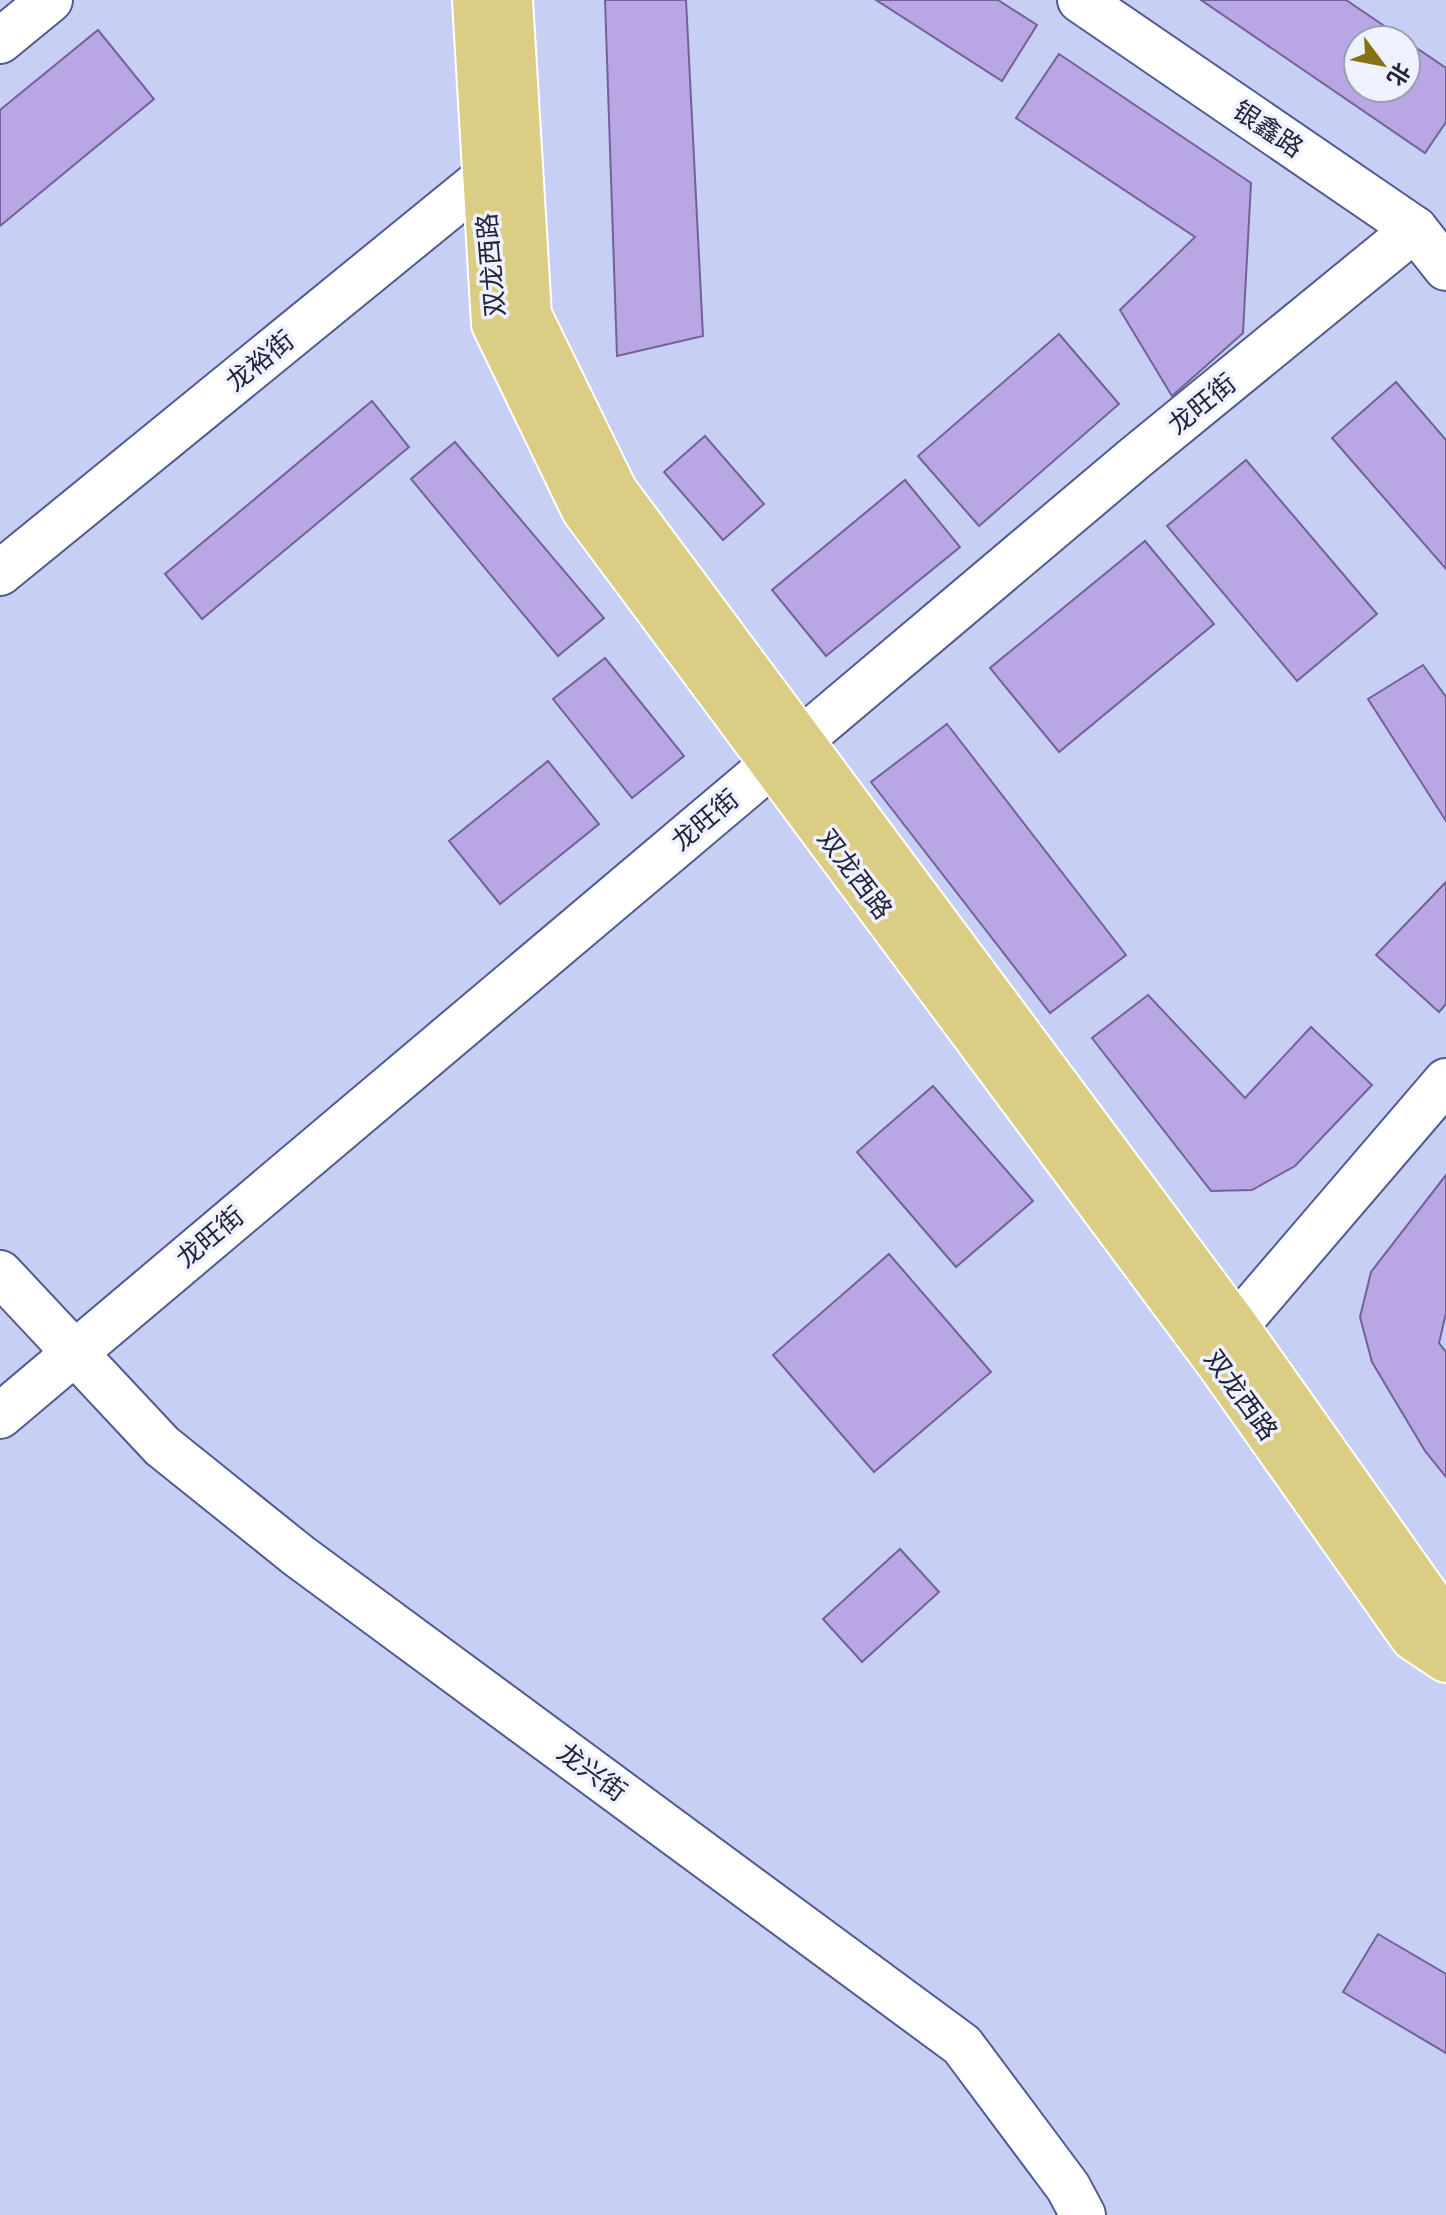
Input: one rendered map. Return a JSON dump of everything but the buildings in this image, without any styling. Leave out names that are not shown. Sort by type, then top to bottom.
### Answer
[{"type":"main road","name":"双龙西路","points":[[475,0],[494,324],[584,510],[786,752],[1223,1340],[1438,1612],[1446,1618]]},
{"type":"main road","name":"双龙西路","points":[[510,0],[529,315],[615,491],[786,752]]},
{"type":"main road","name":"双龙西路","points":[[1223,1340],[1413,1638],[1446,1660]]},
{"type":"street","points":[[0,41],[50,0]]},
{"type":"street","name":"银鑫路","points":[[1080,0],[1415,229],[1446,268]]},
{"type":"street","name":"龙裕街","points":[[0,573],[519,150]]},
{"type":"street","name":"龙旺街","points":[[0,1416],[786,752],[1415,229]]},
{"type":"street","points":[[1223,1340],[1446,1081]]},
{"type":"street","name":"龙兴街","points":[[0,1273],[162,1446],[299,1556],[962,2045],[1068,2187],[1083,2215]]}]
